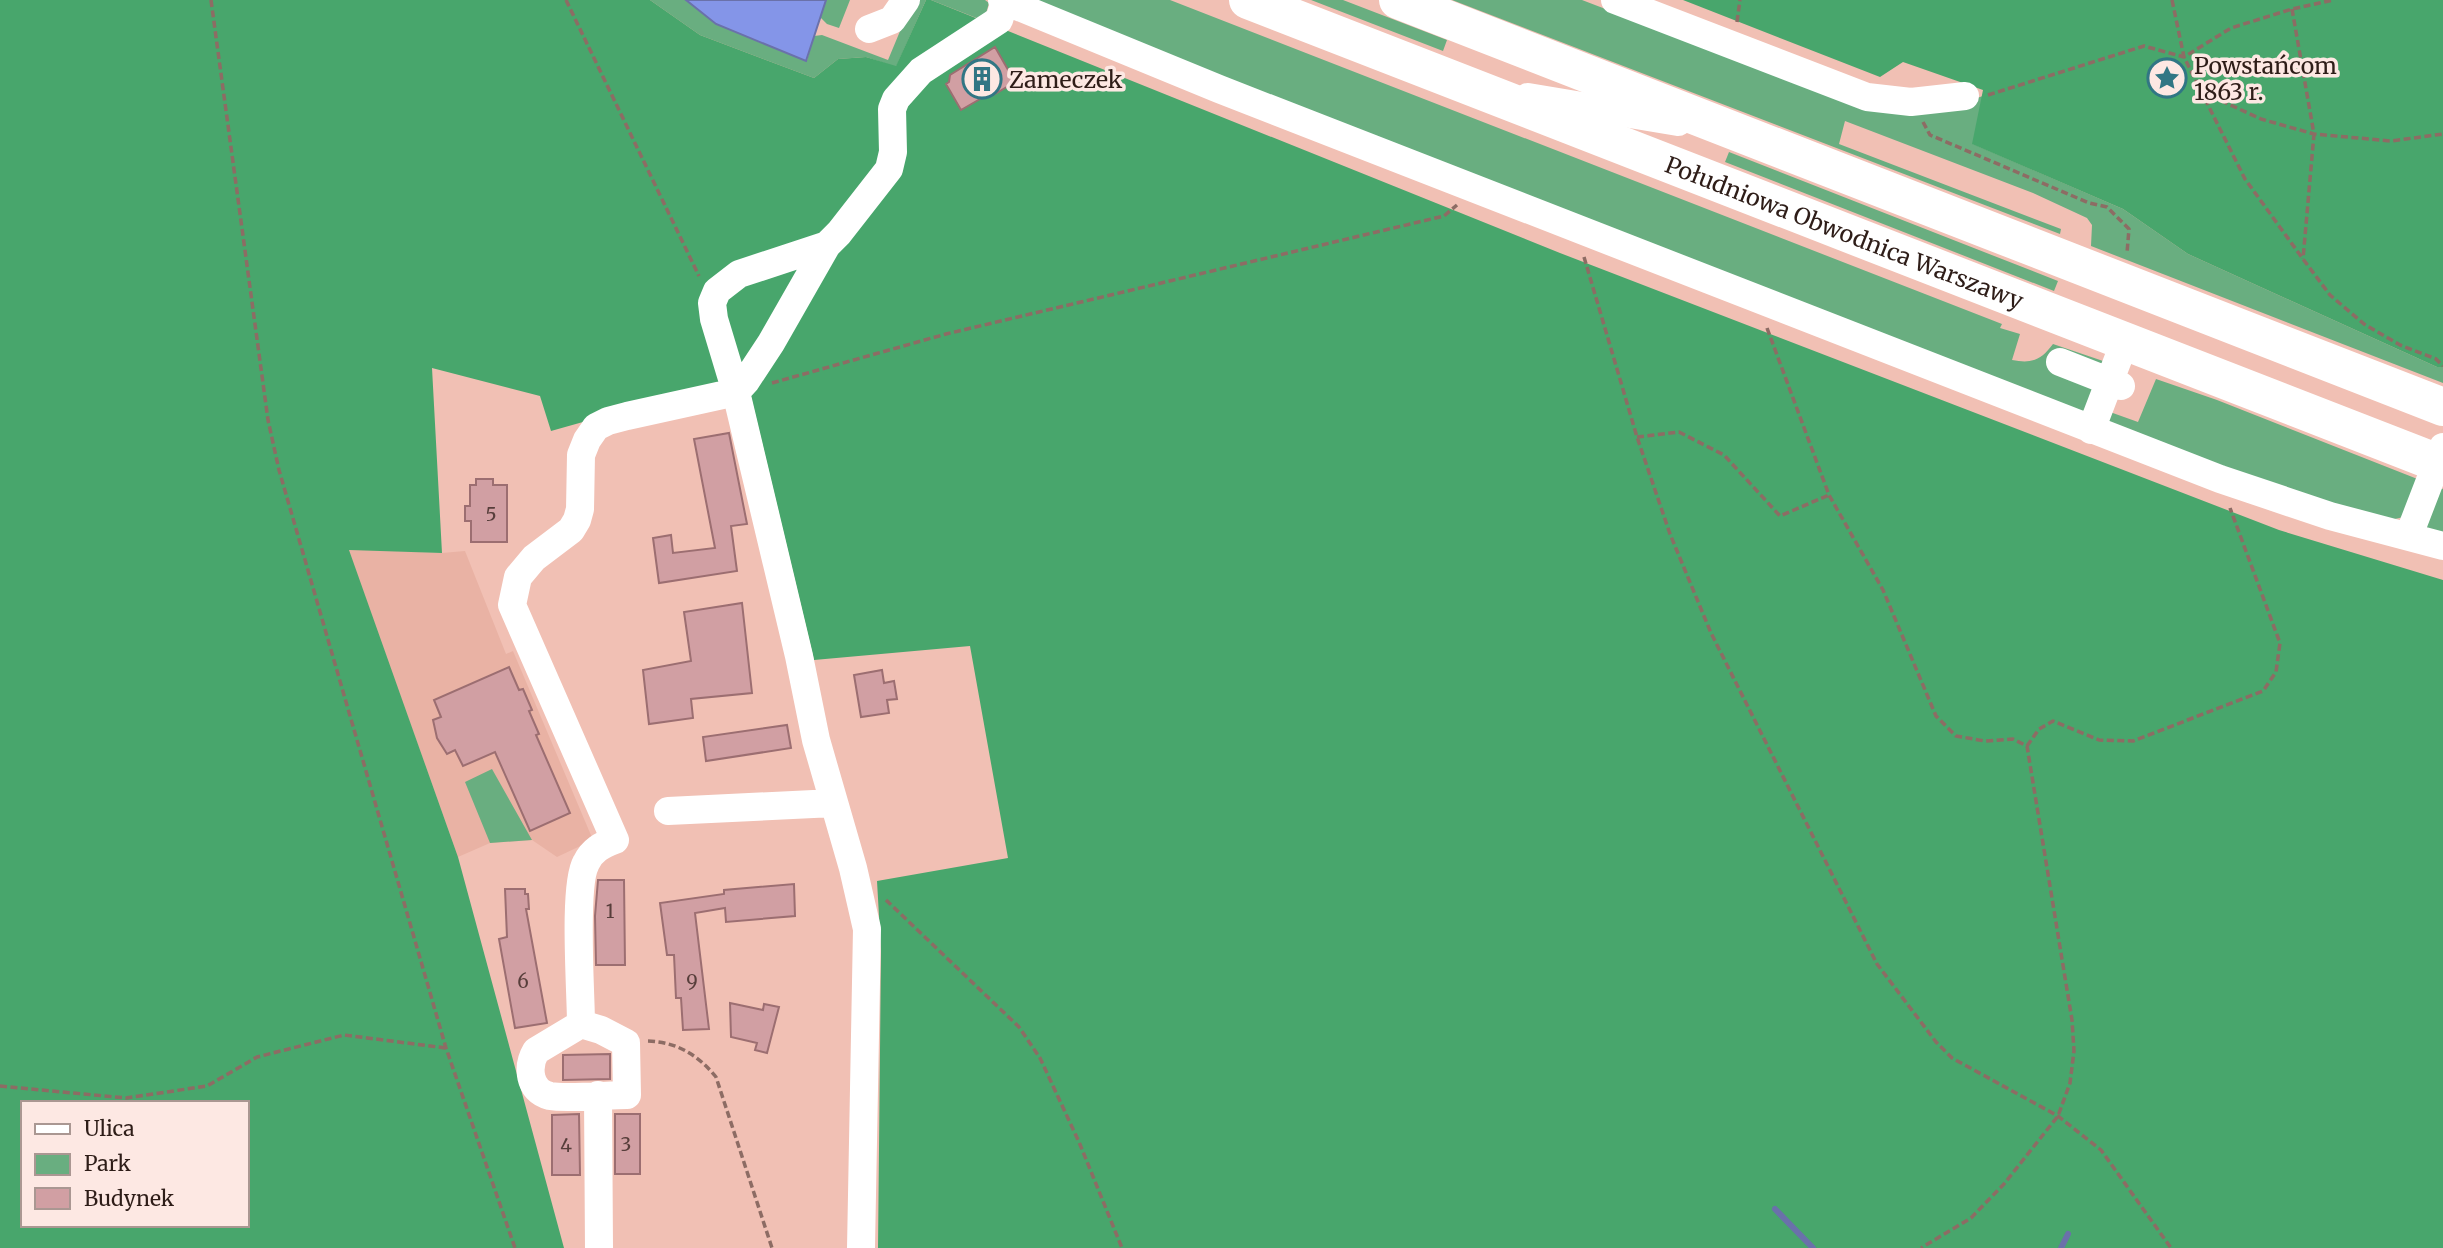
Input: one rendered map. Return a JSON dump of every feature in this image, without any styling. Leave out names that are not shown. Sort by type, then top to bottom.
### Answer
[{"type":"highway","name":"Południowa Obwodnica Warszawy","points":[[1248,0],[2443,465]]},
{"type":"highway","points":[[1398,0],[2443,407]]},
{"type":"street","points":[[869,29],[892,20],[906,0]]},
{"type":"street","points":[[1615,0],[1867,97],[1911,102],[1965,96]]},
{"type":"street","points":[[581,1024],[580,878],[591,854],[615,840],[512,605],[518,577],[534,558],[571,530],[577,520],[580,509],[581,455],[596,428],[608,421],[627,416],[736,392],[746,381],[827,245],[889,169],[893,152],[892,109],[902,91],[921,71],[999,20],[1003,1],[1219,89],[2220,479],[2330,516],[2443,546]]},
{"type":"street","points":[[1492,37],[1714,182]]},
{"type":"street","points":[[1474,88],[1736,131]]},
{"type":"street","points":[[827,245],[739,274],[717,290],[712,303],[799,656],[816,740],[853,868],[867,929],[861,1248]]},
{"type":"street","points":[[2091,430],[2115,383],[2120,354]]},
{"type":"street","points":[[2060,362],[2115,383]]},
{"type":"street","points":[[2409,535],[2443,447]]},
{"type":"street","points":[[668,811],[834,803]]},
{"type":"street","points":[[581,1024],[601,1030],[626,1043],[627,1095],[550,1096],[536,1087],[530,1072],[532,1057],[542,1046],[581,1024]]},
{"type":"street","points":[[598,1096],[599,1248]]},
{"type":"path","points":[[211,0],[268,420],[279,470],[446,1048],[515,1248]]},
{"type":"path","points":[[566,0],[712,303]]},
{"type":"path","points":[[2172,0],[2184,57],[2245,179],[2303,259],[2330,295],[2364,324],[2400,345],[2435,359],[2443,366]]},
{"type":"path","points":[[1965,96],[1983,96],[2144,46],[2184,57],[2231,28],[2292,9],[2333,0]]},
{"type":"path","points":[[2292,9],[2314,134],[2303,259]]},
{"type":"path","points":[[2202,92],[2261,119],[2314,134],[2391,141],[2443,134]]},
{"type":"path","points":[[1911,102],[1930,135],[2089,203],[2107,207],[2129,229],[2127,257]]},
{"type":"path","points":[[736,392],[959,331],[1444,216],[1475,189]]},
{"type":"path","points":[[1576,227],[1637,437],[1671,534],[1711,633],[1877,964],[1936,1042],[1952,1058],[2058,1116],[2101,1150],[2171,1248]]},
{"type":"path","points":[[1756,297],[1829,495],[1882,590],[1936,716],[1956,736],[1985,741],[2013,739],[2027,746]]},
{"type":"path","points":[[1637,437],[1679,432],[1724,455],[1780,516],[1829,495]]},
{"type":"path","points":[[1921,1248],[1971,1218],[2004,1184],[2058,1116],[2070,1083],[2074,1051],[2073,1030],[2027,746],[2039,729],[2053,721],[2099,740],[2133,741],[2263,691],[2276,672],[2280,643],[2220,479]]},
{"type":"path","points":[[853,868],[994,1006],[1019,1027],[1040,1058],[1079,1142],[1122,1248]]},
{"type":"path","points":[[0,1086],[127,1098],[207,1086],[257,1057],[344,1035],[446,1048]]},
{"type":"path","points":[[626,1043],[664,1041],[678,1045],[705,1063],[716,1077],[772,1248]]},
{"type":"shaded area","points":[[348,549],[442,553],[465,551],[506,654],[513,651],[593,840],[557,857],[532,840],[490,843],[458,857]]},
{"type":"green space","points":[[0,0],[650,0],[700,35],[814,78],[838,59],[866,57],[896,66],[926,0],[931,0],[1560,253],[2279,530],[2443,580],[2443,1248],[878,1248],[881,951],[877,881],[1008,858],[970,646],[814,660],[746,376],[551,431],[540,396],[432,368],[442,553],[349,550],[458,857],[564,1248],[0,1248]]},
{"type":"green space","points":[[650,0],[686,0],[716,24],[807,60],[814,36],[822,35],[888,60],[913,0],[926,0],[896,67],[866,57],[838,59],[814,78],[700,35]]},
{"type":"green space","points":[[826,0],[850,0],[839,28],[827,24],[820,17]]},
{"type":"green space","points":[[931,0],[985,0],[989,3],[984,21]]},
{"type":"green space","points":[[1025,0],[1170,0],[2002,324],[2000,328],[2020,334],[2012,360],[2036,360],[2053,344],[2106,362],[2085,414]]},
{"type":"green space","points":[[1311,0],[1343,0],[1447,40],[1443,51]]},
{"type":"green space","points":[[1452,0],[1582,0],[1835,97],[1964,102],[1983,96],[1973,144],[2123,209],[2188,254],[2437,367],[2443,367],[2443,383],[2091,246],[2092,225],[2087,218],[2033,193],[1845,121],[1839,144],[2061,229],[2060,234]]},
{"type":"green space","points":[[1683,0],[2443,0],[2443,367],[2437,367],[2188,254],[2123,209],[1972,144],[1983,90],[1903,62],[1880,77]]},
{"type":"green space","points":[[1729,152],[2058,281],[2054,291],[1725,162]]},
{"type":"green space","points":[[2156,379],[2217,400],[2420,480],[2404,517],[2390,520],[2361,513],[2108,429],[2110,412],[2138,422]]},
{"type":"green space","points":[[2433,485],[2443,489],[2443,536],[2426,527]]},
{"type":"green space","points":[[492,769],[532,840],[490,843],[465,782]]},
{"type":"water","points":[[686,0],[826,0],[806,61],[716,24]]},
{"type":"building","name":"Zameczek","points":[[995,47],[1015,82],[961,110],[946,84],[950,75]]},
{"type":"building","points":[[729,433],[747,524],[731,526],[737,571],[659,583],[653,538],[671,535],[673,553],[715,548],[694,439]]},
{"type":"building","points":[[476,479],[493,479],[493,485],[507,485],[507,542],[471,542],[471,521],[465,521],[465,506],[470,506],[470,485],[476,485]]},
{"type":"building","points":[[742,603],[752,693],[691,699],[693,718],[649,724],[643,670],[691,661],[684,612]]},
{"type":"building","points":[[509,667],[532,710],[529,711],[539,734],[536,735],[570,813],[530,831],[495,752],[463,766],[455,750],[447,754],[437,738],[433,720],[441,717],[434,700]]},
{"type":"building","points":[[882,670],[884,683],[894,681],[897,699],[887,700],[889,713],[861,717],[854,675]]},
{"type":"building","points":[[787,725],[791,748],[706,761],[703,737]]},
{"type":"building","points":[[598,880],[624,880],[625,965],[596,965],[595,916]]},
{"type":"building","points":[[794,884],[795,916],[726,922],[725,908],[695,913],[709,1029],[683,1030],[681,998],[676,998],[674,955],[667,955],[660,903],[724,894],[724,890]]},
{"type":"building","points":[[505,889],[525,889],[525,894],[528,894],[529,909],[526,909],[547,1023],[515,1028],[499,939],[507,937]]},
{"type":"building","points":[[730,1003],[763,1010],[764,1004],[779,1007],[767,1053],[755,1050],[757,1043],[731,1037]]},
{"type":"building","points":[[610,1054],[610,1079],[563,1080],[563,1055]]},
{"type":"building","points":[[579,1114],[580,1175],[552,1175],[552,1115]]},
{"type":"building","points":[[615,1114],[640,1114],[640,1174],[615,1174]]},
{"type":"waterway","points":[[1775,1209],[1813,1248]]},
{"type":"waterway","points":[[2061,1248],[2068,1234]]},
{"type":"place","name":"Powstańcom 1863 r.","points":[[2167,78]]},
{"type":"place","name":"Zameczek","points":[[982,79]]}]
